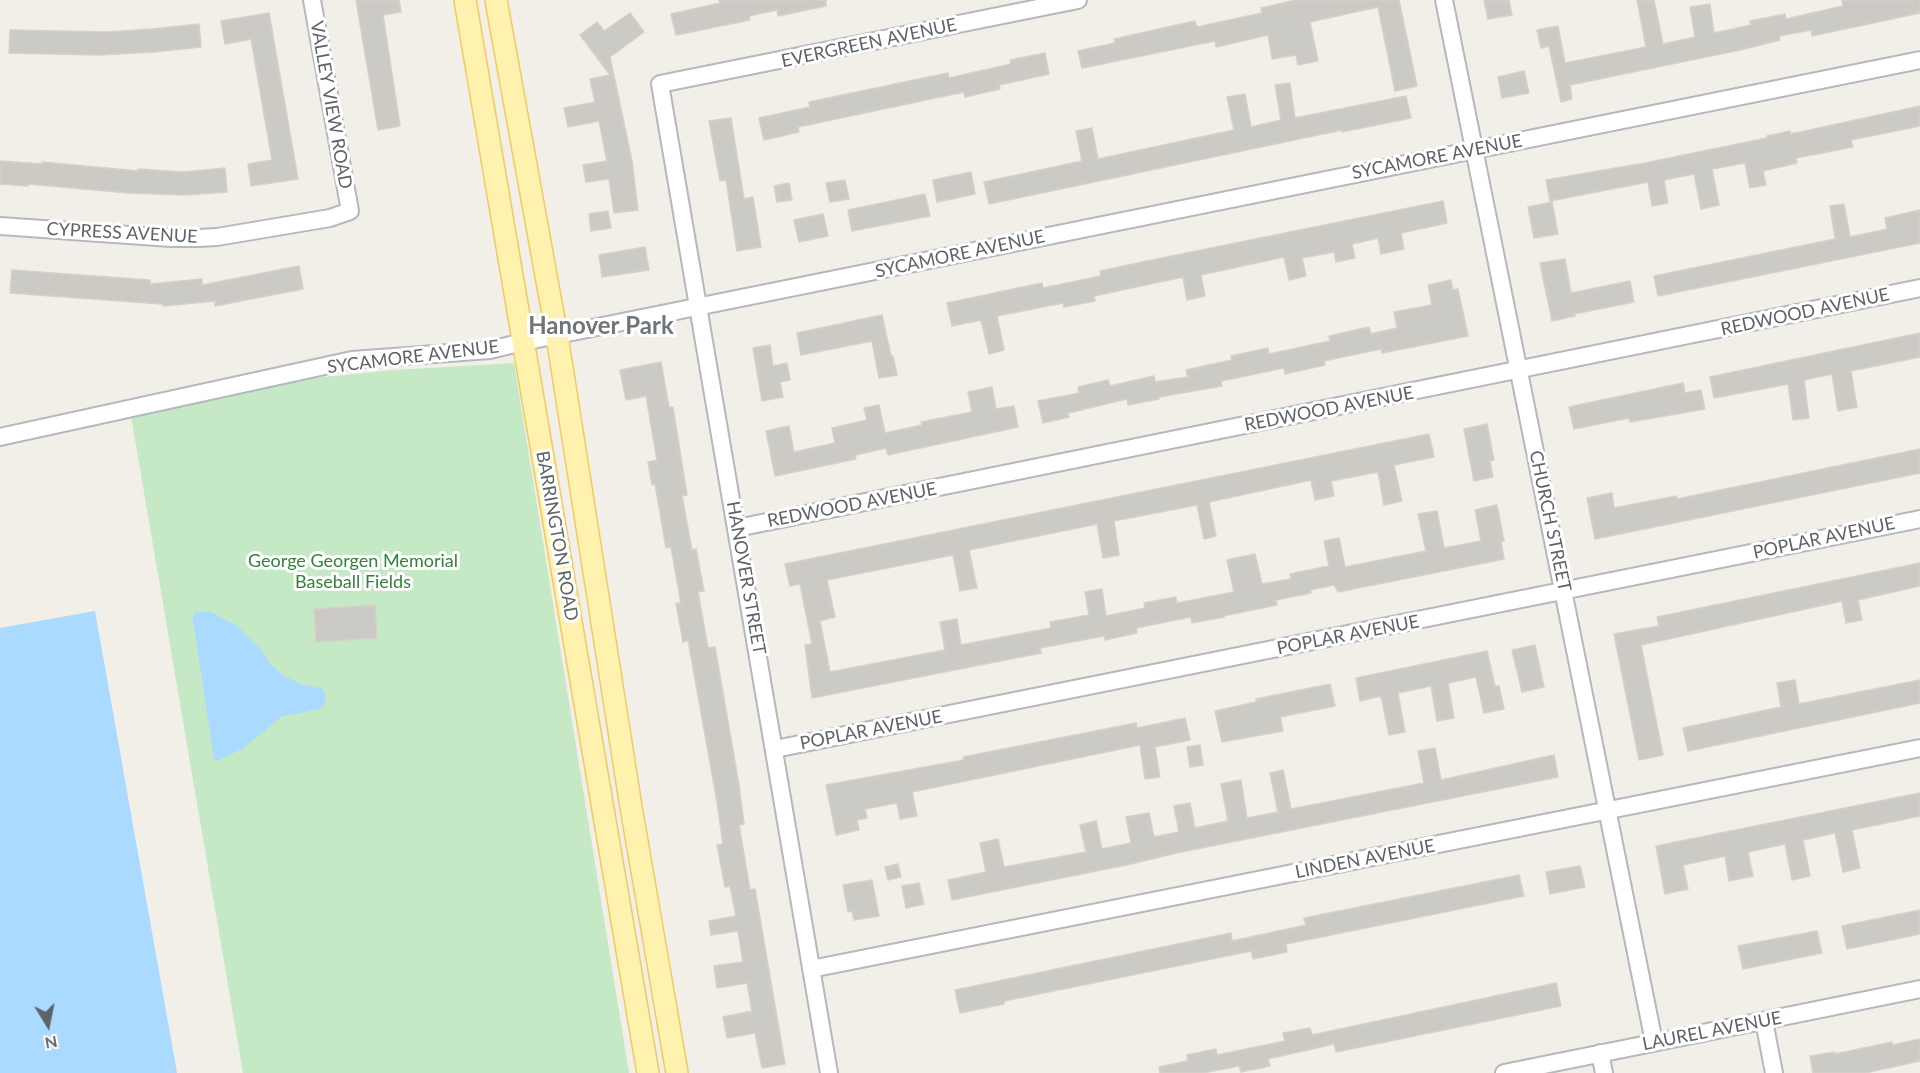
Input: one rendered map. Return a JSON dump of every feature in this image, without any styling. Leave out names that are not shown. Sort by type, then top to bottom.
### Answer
[{"type":"main road","name":"BARRINGTON ROAD","points":[[465,0],[648,1073]]},
{"type":"main road","name":"BARRINGTON ROAD","points":[[496,0],[557,336],[631,807],[677,1073]]},
{"type":"street","name":"VALLEY VIEW ROAD","points":[[312,0],[350,211]]},
{"type":"street","name":"EVERGREEN AVENUE","points":[[660,84],[1078,0]]},
{"type":"street","name":"CHURCH STREET","points":[[1444,0],[1654,1042]]},
{"type":"street","name":"SYCAMORE AVENUE","points":[[0,437],[352,360],[490,350],[1920,60]]},
{"type":"street","name":"HANOVER STREET","points":[[660,84],[665,101],[697,308],[737,528],[829,1073]]},
{"type":"street","name":"CYPRESS AVENUE","points":[[0,226],[198,238],[217,237],[330,218],[350,211]]},
{"type":"street","name":"REDWOOD AVENUE","points":[[737,528],[1920,288]]},
{"type":"street","name":"POPLAR AVENUE","points":[[775,749],[1920,519]]},
{"type":"street","name":"LINDEN AVENUE","points":[[811,969],[1920,748]]},
{"type":"street","name":"LAUREL AVENUE","points":[[1504,1073],[1920,989]]},
{"type":"street","points":[[1764,1021],[1774,1073]]},
{"type":"street","points":[[1600,1053],[1604,1073]]},
{"type":"green space","name":"George Georgen Memorial Baseball Fields","points":[[514,363],[629,1073],[243,1073],[131,416],[303,379],[395,370]]},
{"type":"water","points":[[95,611],[177,1073],[0,1073],[0,628]]},
{"type":"water","points":[[211,612],[237,626],[262,651],[271,665],[284,676],[301,684],[323,689],[325,703],[322,708],[281,717],[242,749],[217,761],[214,759],[193,619],[194,613]]},
{"type":"building","points":[[356,0],[399,0],[401,12],[383,15],[400,126],[378,130]]},
{"type":"building","points":[[719,0],[826,0],[826,6],[778,16],[777,10],[749,16],[750,20],[676,35],[671,14],[720,3]]},
{"type":"building","points":[[1296,0],[1399,0],[1417,86],[1395,91],[1378,7],[1310,22],[1318,61],[1298,65],[1296,55],[1272,59],[1268,35],[1216,47],[1215,41],[1082,68],[1078,51],[1115,43],[1114,39],[1195,21],[1197,27],[1262,13],[1261,8]]},
{"type":"building","points":[[1484,0],[1509,0],[1512,15],[1488,19]]},
{"type":"building","points":[[1637,0],[1654,0],[1663,44],[1695,37],[1690,7],[1710,4],[1714,33],[1751,25],[1750,21],[1785,14],[1786,19],[1843,6],[1842,0],[1920,0],[1920,13],[1812,36],[1811,30],[1779,36],[1780,40],[1740,50],[1570,85],[1572,99],[1561,102],[1549,46],[1541,48],[1537,30],[1558,26],[1565,63],[1646,47]]},
{"type":"building","points":[[269,13],[298,179],[251,186],[248,164],[272,160],[251,39],[225,44],[221,21]]},
{"type":"building","points":[[630,13],[644,32],[610,57],[632,161],[638,210],[614,213],[609,179],[586,182],[583,165],[607,161],[599,121],[568,127],[564,108],[595,102],[590,79],[610,75],[580,35],[597,22],[604,31]]},
{"type":"building","points":[[199,24],[201,47],[99,55],[9,53],[10,30],[108,32]]},
{"type":"building","points":[[1045,53],[1049,74],[999,85],[1000,89],[965,97],[964,92],[798,127],[799,132],[764,140],[759,118],[810,107],[809,102],[948,73],[949,78],[1011,64],[1010,60]]},
{"type":"building","points":[[1524,71],[1529,93],[1502,98],[1498,77]]},
{"type":"building","points":[[1290,83],[1295,118],[1406,96],[1411,118],[1342,132],[1342,130],[989,204],[984,182],[1082,161],[1076,131],[1092,128],[1098,159],[1234,130],[1227,97],[1245,94],[1251,127],[1281,120],[1275,85]]},
{"type":"building","points":[[1920,106],[1920,126],[1851,140],[1853,147],[1796,158],[1797,163],[1763,171],[1766,185],[1750,188],[1745,163],[1712,169],[1719,205],[1701,209],[1694,174],[1664,180],[1668,203],[1652,206],[1648,182],[1550,201],[1546,180],[1645,163],[1767,138],[1767,136],[1790,131],[1791,134]]},
{"type":"building","points":[[731,118],[744,199],[753,197],[761,247],[737,251],[726,180],[720,181],[709,121]]},
{"type":"building","points":[[0,161],[42,164],[42,162],[138,171],[138,169],[184,172],[225,168],[227,192],[185,195],[0,184]]},
{"type":"building","points":[[971,172],[975,194],[937,202],[933,180]]},
{"type":"building","points":[[845,180],[849,199],[830,202],[826,183]]},
{"type":"building","points":[[789,183],[792,200],[777,202],[774,186]]},
{"type":"building","points":[[925,194],[930,216],[852,231],[848,210]]},
{"type":"building","points":[[1443,201],[1447,223],[1401,233],[1404,249],[1381,254],[1378,238],[1352,244],[1355,258],[1336,262],[1334,252],[1302,258],[1306,276],[1289,280],[1284,257],[1201,275],[1205,296],[1187,300],[1183,277],[1094,296],[1095,301],[1064,307],[1063,303],[997,316],[1004,350],[989,354],[981,320],[952,326],[947,303],[1042,283],[1043,288],[1101,276],[1100,271]]},
{"type":"building","points":[[1552,202],[1558,234],[1534,238],[1528,207]]},
{"type":"building","points":[[1844,204],[1850,237],[1887,229],[1885,218],[1920,210],[1920,243],[1658,296],[1654,276],[1835,239],[1830,206]]},
{"type":"building","points":[[608,211],[611,228],[591,231],[589,214]]},
{"type":"building","points":[[823,214],[828,236],[799,242],[794,220]]},
{"type":"building","points":[[645,247],[649,270],[602,277],[599,255]]},
{"type":"building","points":[[1565,259],[1571,293],[1630,281],[1634,302],[1574,314],[1575,316],[1552,321],[1540,263]]},
{"type":"building","points":[[299,266],[303,289],[215,306],[215,301],[163,306],[162,304],[10,293],[12,270],[150,280],[150,284],[202,279],[202,285]]},
{"type":"building","points":[[1451,280],[1453,290],[1458,289],[1468,336],[1382,353],[1381,349],[1324,361],[1325,365],[1285,374],[1284,368],[1221,381],[1222,386],[1128,405],[1127,399],[1068,413],[1069,417],[1043,423],[1038,401],[1079,393],[1078,387],[1108,380],[1110,386],[1154,376],[1155,382],[1188,377],[1186,370],[1232,360],[1231,356],[1268,348],[1269,354],[1330,341],[1329,336],[1369,327],[1371,334],[1397,328],[1394,312],[1432,305],[1428,285]]},
{"type":"building","points":[[882,315],[897,375],[879,378],[872,341],[801,355],[797,333]]},
{"type":"building","points":[[1920,333],[1920,357],[1851,371],[1857,407],[1838,411],[1832,374],[1804,380],[1809,418],[1793,420],[1788,384],[1714,398],[1710,377]]},
{"type":"building","points":[[770,345],[773,366],[787,363],[790,380],[780,382],[783,397],[762,401],[753,348]]},
{"type":"building","points":[[661,362],[669,407],[673,407],[687,495],[682,496],[692,550],[696,549],[704,591],[698,592],[708,648],[715,647],[739,785],[744,824],[739,825],[750,890],[755,889],[785,1064],[762,1068],[755,1033],[727,1038],[723,1017],[752,1011],[747,983],[717,988],[714,966],[743,962],[738,931],[711,935],[709,921],[736,916],[730,886],[725,887],[717,845],[723,844],[716,796],[688,640],[683,642],[676,603],[681,603],[671,547],[666,548],[655,484],[652,485],[648,462],[657,460],[646,396],[626,400],[620,370]]},
{"type":"building","points":[[1683,383],[1685,393],[1701,390],[1705,409],[1630,422],[1629,418],[1574,429],[1569,407]]},
{"type":"building","points":[[992,387],[996,409],[1014,406],[1018,427],[888,455],[886,448],[855,455],[856,459],[775,476],[766,431],[789,426],[794,452],[835,443],[832,428],[867,420],[864,408],[879,405],[885,433],[922,425],[921,422],[972,412],[968,392]]},
{"type":"building","points":[[1487,424],[1494,460],[1490,461],[1493,477],[1474,481],[1464,429]]},
{"type":"building","points":[[1429,434],[1434,457],[1394,465],[1402,501],[1384,505],[1378,472],[1331,481],[1334,496],[1315,500],[1311,480],[1209,502],[1216,536],[1204,539],[1197,505],[1114,521],[1119,555],[1103,558],[1097,524],[969,550],[977,588],[960,591],[953,555],[827,580],[835,617],[820,621],[830,672],[945,650],[940,622],[957,619],[961,645],[1051,628],[1050,622],[1089,615],[1085,592],[1102,589],[1106,616],[1145,608],[1144,603],[1176,597],[1177,603],[1234,592],[1227,560],[1255,554],[1262,584],[1291,579],[1290,574],[1329,566],[1324,541],[1339,538],[1345,567],[1426,551],[1418,514],[1437,511],[1444,548],[1481,541],[1475,510],[1497,505],[1504,541],[1501,542],[1504,559],[1338,592],[1334,585],[1310,590],[1311,593],[1276,600],[1277,605],[1224,617],[1192,623],[1191,617],[1136,628],[1137,633],[1105,640],[1104,636],[1040,648],[1041,653],[812,698],[805,645],[812,644],[800,584],[790,586],[785,564]]},
{"type":"building","points":[[1920,449],[1920,473],[1595,539],[1587,498],[1612,493],[1614,508],[1676,496],[1677,499]]},
{"type":"building","points":[[1920,563],[1920,586],[1858,600],[1862,620],[1846,623],[1842,601],[1641,645],[1663,755],[1639,760],[1614,634],[1659,626],[1657,617]]},
{"type":"building","points":[[375,605],[377,638],[316,642],[314,609]]},
{"type":"building","points":[[1535,645],[1544,687],[1522,692],[1512,650]]},
{"type":"building","points":[[1487,651],[1495,686],[1499,686],[1504,709],[1484,713],[1476,677],[1448,683],[1454,718],[1437,721],[1431,686],[1398,693],[1405,732],[1389,735],[1381,696],[1360,701],[1356,678]]},
{"type":"building","points":[[1795,680],[1799,704],[1920,680],[1920,703],[1688,751],[1683,728],[1781,707],[1777,683]]},
{"type":"building","points":[[1330,684],[1335,706],[1280,717],[1283,731],[1222,742],[1215,711],[1256,702],[1256,699]]},
{"type":"building","points":[[1185,718],[1190,740],[1155,747],[1160,777],[1145,779],[1140,745],[912,792],[917,816],[900,819],[897,803],[865,809],[867,818],[857,820],[859,830],[836,835],[826,785],[964,760],[963,757],[1136,723],[1137,728]]},
{"type":"building","points":[[1200,745],[1203,765],[1190,767],[1187,747]]},
{"type":"building","points":[[1435,748],[1441,780],[1554,755],[1558,777],[952,900],[948,880],[986,872],[980,843],[998,839],[1004,867],[1086,852],[1080,825],[1096,821],[1102,849],[1131,843],[1126,817],[1149,813],[1154,837],[1179,832],[1174,806],[1190,803],[1195,828],[1228,821],[1221,784],[1241,780],[1247,818],[1278,812],[1270,773],[1283,770],[1291,809],[1424,783],[1418,751]]},
{"type":"building","points":[[1920,793],[1920,816],[1852,830],[1860,868],[1843,872],[1835,833],[1803,840],[1810,876],[1792,880],[1785,844],[1748,852],[1753,876],[1729,881],[1725,856],[1683,865],[1688,889],[1665,894],[1656,846]]},
{"type":"building","points":[[898,864],[901,877],[888,880],[885,867]]},
{"type":"building","points":[[1580,866],[1585,887],[1550,894],[1546,872]]},
{"type":"building","points":[[1519,875],[1524,896],[1286,944],[1287,952],[1253,959],[1251,951],[1004,1001],[1004,1004],[960,1013],[955,990],[1231,933],[1232,941],[1306,925],[1304,918]]},
{"type":"building","points":[[872,880],[879,916],[854,920],[852,911],[848,912],[843,885]]},
{"type":"building","points":[[919,883],[924,904],[906,908],[902,886]]},
{"type":"building","points":[[1920,910],[1920,934],[1847,949],[1842,926]]},
{"type":"building","points":[[1817,931],[1822,953],[1743,969],[1738,946]]},
{"type":"building","points":[[1556,983],[1561,1006],[1336,1052],[1334,1044],[1268,1059],[1270,1066],[1241,1072],[1239,1066],[1203,1073],[1160,1073],[1159,1067],[1188,1061],[1187,1055],[1216,1049],[1217,1055],[1285,1041],[1283,1033],[1310,1028],[1312,1035]]},
{"type":"building","points":[[1920,1039],[1920,1061],[1865,1073],[1813,1073],[1810,1056],[1835,1052],[1835,1054],[1892,1042],[1892,1045]]},
{"type":"district","name":"Hanover Park","points":[[601,326]]}]
